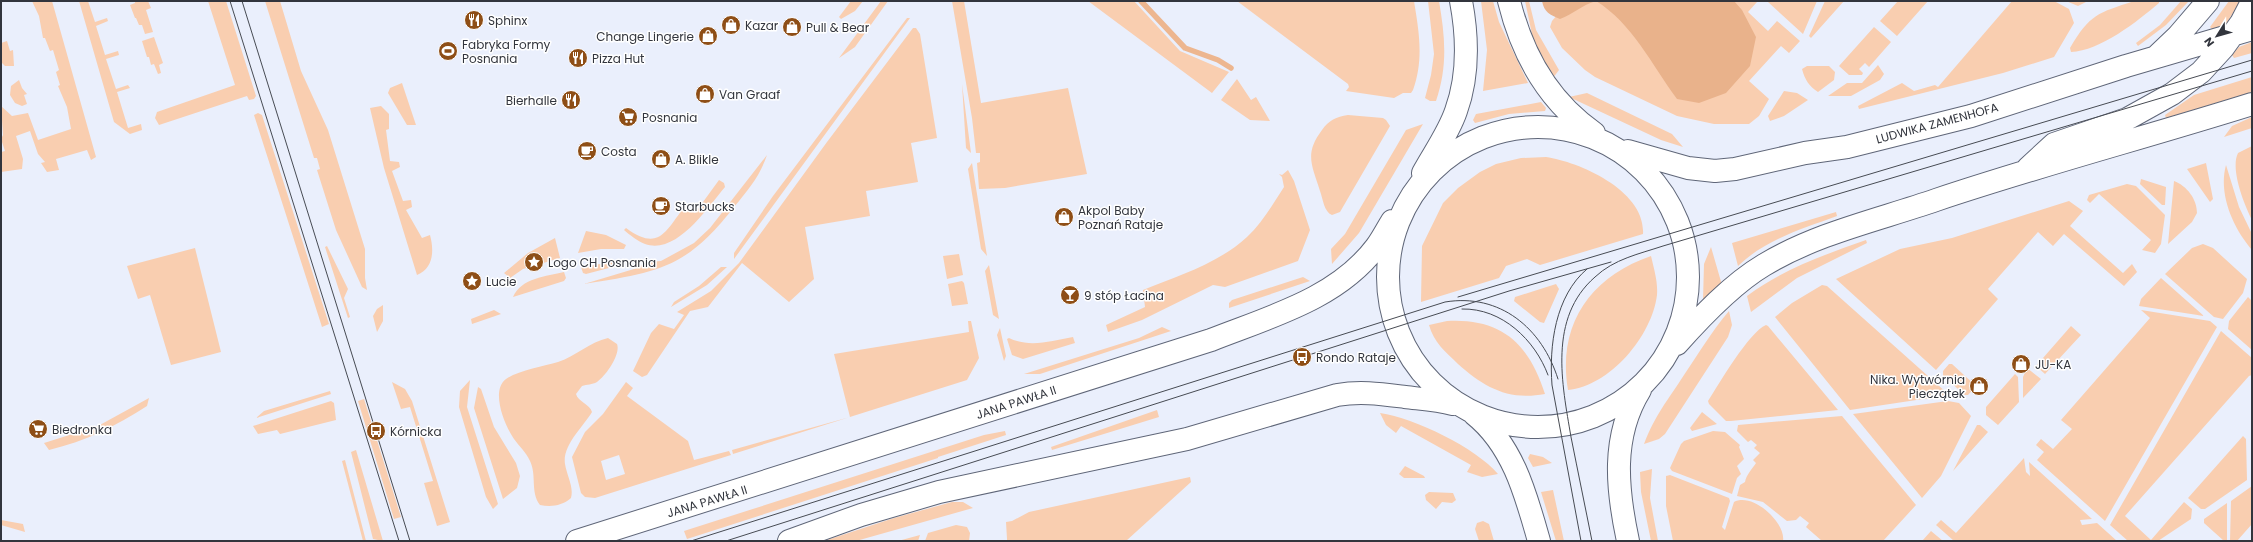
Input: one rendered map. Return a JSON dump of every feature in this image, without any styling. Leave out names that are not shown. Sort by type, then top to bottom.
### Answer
[{"type":"main road","points":[[1461,1],[1467,49],[1462,87],[1456,112],[1415,186],[1398,223],[1391,254],[1390,299],[1395,322],[1403,344],[1417,368],[1439,391],[1464,408],[1488,429],[1513,464],[1539,541]]},
{"type":"main road","points":[[1509,1],[1526,51],[1543,84],[1573,116],[1644,170],[1661,191],[1674,214],[1685,244],[1688,271],[1687,296],[1681,320],[1658,366],[1629,410],[1625,420],[1620,443],[1619,496],[1628,541]]},
{"type":"main road","points":[[2154,58],[2178,36],[2208,1]]},
{"type":"main road","points":[[2026,170],[2054,144],[2127,119],[2143,112],[2172,94],[2201,72],[2242,32],[2252,2]]},
{"type":"main road","name":"LUDWIKA ZAMENHOFA","points":[[1612,145],[1688,168],[1715,171],[1735,169],[1805,153],[1847,147],[1971,116],[2154,58],[2242,32]]},
{"type":"main road","points":[[789,541],[861,515],[939,492],[1187,439],[1337,395],[1384,393],[1421,398],[1464,408],[1516,426],[1545,427],[1565,424],[1592,416],[1612,407],[1631,394],[1658,366],[1694,324],[1762,266],[1781,256],[1866,221],[2026,170],[2252,104]]},
{"type":"main road","points":[[1415,186],[1473,142],[1507,130],[1559,127],[1612,145]]},
{"type":"main road","name":"JANA PAWŁA II","points":[[577,541],[1185,348],[1308,302],[1335,285],[1356,268],[1376,247],[1415,186]]},
{"type":"shaded area","points":[[32,1],[52,1],[96,157],[91,160],[87,150],[56,159],[59,170],[47,172],[41,163],[45,162],[38,154],[30,131],[16,136],[23,159],[22,169],[1,172],[1,152],[5,151],[1,139],[3,135],[1,106],[12,116],[28,113],[38,140],[71,129],[67,107],[58,86],[60,85],[56,72],[59,70],[53,50],[50,51],[45,38],[43,38],[39,16]]},
{"type":"shaded area","points":[[79,1],[88,1],[95,22],[107,18],[108,21],[96,26],[105,55],[118,51],[119,55],[106,59],[116,89],[128,85],[130,88],[117,92],[128,128],[141,124],[142,130],[130,134],[114,122]]},
{"type":"shaded area","points":[[135,1],[148,1],[151,8],[146,10],[153,32],[145,34],[142,25],[139,25],[130,5],[135,3]]},
{"type":"shaded area","points":[[208,1],[226,1],[256,96],[254,99],[249,100],[247,96],[159,125],[155,118],[157,112],[235,85]]},
{"type":"shaded area","points":[[265,1],[280,1],[301,71],[328,130],[365,249],[365,278],[367,290],[362,287],[336,230],[317,170],[320,169],[317,158],[314,158]]},
{"type":"shaded area","points":[[851,1],[863,1],[855,11],[841,19],[839,17]]},
{"type":"shaded area","points":[[881,1],[888,1],[855,47],[839,58]]},
{"type":"shaded area","points":[[952,1],[964,1],[981,103],[1068,88],[1087,174],[1005,188],[979,189],[977,163],[980,162],[980,153],[976,153],[972,118]]},
{"type":"shaded area","points":[[1088,1],[1134,1],[1180,51],[1229,72],[1212,93]]},
{"type":"shaded area","points":[[1237,1],[1414,1],[1420,46],[1418,67],[1413,90],[1411,93],[1403,93],[1394,98],[1346,91],[1349,87],[1348,84]]},
{"type":"shaded area","points":[[1428,1],[1439,1],[1443,26],[1444,63],[1440,88],[1436,101],[1430,101],[1425,98],[1431,75],[1434,54]]},
{"type":"shaded area","points":[[1481,1],[1493,1],[1499,22],[1528,83],[1483,91],[1487,50]]},
{"type":"shaded area","points":[[1525,1],[1529,1],[1536,30],[1559,70],[1553,78],[1533,39]]},
{"type":"shaded area","points":[[1542,1],[1596,1],[1560,19],[1548,13],[1544,8]]},
{"type":"shaded area","points":[[1569,1],[1755,1],[1757,2],[1748,12],[1768,31],[1777,21],[1800,41],[1789,53],[1781,46],[1749,81],[1769,99],[1759,116],[1749,124],[1714,124],[1677,116],[1595,77],[1585,70],[1562,48],[1550,27],[1552,21]]},
{"type":"shaded area","points":[[1596,1],[1734,1],[1742,10],[1756,37],[1750,66],[1726,93],[1699,103],[1677,99],[1631,33],[1609,10]]},
{"type":"shaded area","points":[[1817,1],[1803,34],[1768,2]]},
{"type":"shaded area","points":[[1825,1],[1844,1],[1811,38],[1809,36]]},
{"type":"shaded area","points":[[1898,1],[1928,1],[1897,36],[1880,21]]},
{"type":"shaded area","points":[[2012,1],[2054,1],[2069,9],[2074,23],[2054,57],[2003,73],[1859,109],[1858,106],[1902,83],[1914,91],[1935,85],[1938,87]]},
{"type":"shaded area","points":[[2066,1],[2088,1],[2078,6]]},
{"type":"shaded area","points":[[2134,1],[2159,1],[2159,3],[2130,26],[2106,41],[2082,50],[2071,52],[2070,48],[2083,28],[2096,16]]},
{"type":"shaded area","points":[[2181,1],[2189,1],[2166,25],[2138,46],[2136,43],[2160,25]]},
{"type":"shaded area","points":[[2229,1],[2240,1],[2227,23],[2213,30],[2210,27]]},
{"type":"shaded area","points":[[907,18],[910,18],[734,259],[734,253],[773,196]]},
{"type":"shaded area","points":[[1874,27],[1891,42],[1869,67],[1865,63],[1859,69],[1863,73],[1862,75],[1849,75],[1839,66]]},
{"type":"shaded area","points":[[913,28],[916,28],[920,34],[937,138],[911,143],[918,182],[866,191],[870,216],[805,227],[814,279],[789,302],[742,263],[708,307],[690,311],[647,375],[642,377],[633,371],[651,333],[659,324],[674,329],[684,315],[677,312],[711,291],[739,263],[827,142]]},
{"type":"shaded area","points":[[154,37],[163,63],[159,65],[161,73],[158,74],[154,64],[151,65],[149,57],[147,57],[142,41]]},
{"type":"shaded area","points":[[7,41],[10,51],[13,50],[14,66],[5,66],[1,62],[1,43]]},
{"type":"shaded area","points":[[2252,42],[2252,53],[2234,58],[2232,55],[2239,47]]},
{"type":"shaded area","points":[[1878,65],[1884,74],[1880,80],[1851,96],[1828,96],[1847,83],[1862,83]]},
{"type":"shaded area","points":[[1807,66],[1829,66],[1835,72],[1834,80],[1818,92],[1810,85],[1804,76],[1802,69]]},
{"type":"shaded area","points":[[2252,77],[2252,92],[2166,118],[2165,115],[2194,95]]},
{"type":"shaded area","points":[[1237,79],[1251,100],[1256,97],[1270,121],[1250,120],[1221,100]]},
{"type":"shaded area","points":[[19,80],[22,88],[27,94],[24,95],[27,104],[22,106],[15,103],[10,95],[11,86]]},
{"type":"shaded area","points":[[402,83],[416,125],[407,125],[388,93],[390,88]]},
{"type":"shaded area","points":[[962,84],[971,153],[966,148]]},
{"type":"shaded area","points":[[1784,91],[1797,93],[1808,100],[1784,116],[1770,121],[1768,116]]},
{"type":"shaded area","points":[[1587,93],[1672,134],[1683,147],[1661,140],[1569,97]]},
{"type":"shaded area","points":[[1541,102],[1546,108],[1545,111],[1509,114],[1475,123],[1473,120],[1476,114]]},
{"type":"shaded area","points":[[381,106],[389,114],[389,129],[386,130],[390,161],[399,162],[400,167],[392,171],[403,201],[411,200],[412,207],[406,210],[422,238],[430,235],[432,252],[430,263],[423,272],[417,275],[384,168],[370,108]]},
{"type":"shaded area","points":[[258,113],[262,115],[329,324],[322,327],[254,115]]},
{"type":"shaded area","points":[[1348,115],[1383,118],[1390,126],[1340,212],[1332,215],[1327,211],[1324,205],[1312,167],[1311,153],[1316,138],[1327,124],[1336,118]]},
{"type":"shaded area","points":[[2252,117],[2252,128],[2224,137],[2232,126]]},
{"type":"shaded area","points":[[1423,124],[1359,233],[1332,264],[1331,249],[1345,234],[1406,130]]},
{"type":"shaded area","points":[[2252,146],[2252,220],[2239,186],[2236,160],[2238,153]]},
{"type":"shaded area","points":[[767,155],[749,189],[717,228],[701,244],[669,264],[651,271],[632,276],[584,284],[634,269],[648,262],[661,261],[694,243],[710,228]]},
{"type":"shaded area","points":[[1546,157],[1576,165],[1592,172],[1623,192],[1634,205],[1641,219],[1643,234],[1540,265],[1527,259],[1506,266],[1499,278],[1421,302],[1422,246],[1443,203],[1458,188],[1480,172],[1496,164],[1521,158]]},
{"type":"shaded area","points":[[972,163],[987,256],[981,249],[968,169]]},
{"type":"shaded area","points":[[2206,163],[2213,199],[2210,202],[2187,169]]},
{"type":"shaded area","points":[[2226,165],[2239,207],[2252,234],[2252,250],[2239,232],[2229,210],[2224,187]]},
{"type":"shaded area","points":[[1288,170],[1294,181],[1310,230],[1298,261],[1225,287],[1213,285],[1142,320],[1108,332],[1106,325],[1145,307],[1143,290],[1211,262],[1247,237],[1262,220],[1284,187],[1282,177],[1279,174],[1282,175]]},
{"type":"shaded area","points":[[2141,179],[2166,187],[2165,205],[2162,205],[2140,184]]},
{"type":"shaded area","points":[[719,180],[724,183],[725,187],[690,228],[668,243],[657,246],[645,244],[636,240],[624,230],[626,228],[637,235],[646,238],[660,236],[672,224],[685,206],[695,213]]},
{"type":"shaded area","points":[[2174,181],[2183,186],[2193,198],[2197,208],[2197,213],[2192,222],[2168,244]]},
{"type":"shaded area","points":[[2127,184],[2136,186],[2165,215],[2161,244],[2155,253],[2142,250],[2151,240],[2099,194],[2090,203],[2087,200],[2089,195]]},
{"type":"shaded area","points":[[2069,201],[2083,211],[2070,226],[2123,273],[2132,264],[2137,272],[2124,286],[2064,234],[2053,246],[2038,232],[1988,289],[1998,299],[1936,370],[1836,279],[1900,249],[1952,238]]},
{"type":"shaded area","points":[[1836,212],[1837,216],[1798,230],[1772,242],[1760,249],[1738,266],[1732,243]]},
{"type":"shaded area","points":[[586,231],[606,235],[626,245],[624,249],[601,249],[578,253]]},
{"type":"shaded area","points":[[555,238],[560,258],[523,269],[510,278],[504,273],[528,253]]},
{"type":"shaded area","points":[[1866,240],[1867,243],[1797,278],[1751,312],[1747,296],[1761,286],[1789,270]]},
{"type":"shaded area","points":[[2203,244],[2213,248],[2247,279],[2243,293],[2223,319],[2214,317],[2165,274],[2192,248]]},
{"type":"shaded area","points":[[327,246],[348,289],[344,298],[350,317],[348,318],[325,247]]},
{"type":"shaded area","points":[[1711,247],[1722,285],[1703,300],[1704,264]]},
{"type":"shaded area","points":[[195,248],[221,352],[171,365],[150,295],[138,299],[127,266]]},
{"type":"shaded area","points":[[959,254],[963,275],[947,279],[943,256]]},
{"type":"shaded area","points":[[1651,256],[1656,280],[1657,295],[1647,327],[1638,342],[1613,369],[1599,379],[1584,386],[1568,390],[1566,366],[1568,345],[1573,325],[1582,306],[1595,290],[1611,277],[1629,265]]},
{"type":"shaded area","points":[[613,262],[624,264],[586,274],[583,273],[581,267]]},
{"type":"shaded area","points":[[989,265],[999,319],[993,315],[985,271]]},
{"type":"shaded area","points":[[721,267],[727,267],[707,285],[671,307],[674,302],[699,286]]},
{"type":"shaded area","points":[[564,272],[566,278],[564,281],[513,297],[522,286],[528,282]]},
{"type":"shaded area","points":[[1303,277],[1310,281],[1229,308],[1229,303],[1232,300]]},
{"type":"shaded area","points":[[2161,278],[2204,316],[2139,306],[2141,299]]},
{"type":"shaded area","points":[[962,281],[964,283],[968,304],[952,306],[948,284]]},
{"type":"shaded area","points":[[1556,284],[1559,289],[1544,323],[1540,322],[1514,301],[1515,297]]},
{"type":"shaded area","points":[[1822,285],[1827,286],[1947,393],[1943,396],[1850,410],[1775,317],[1792,303]]},
{"type":"shaded area","points":[[2248,297],[2252,301],[2252,350],[2228,329],[2229,321]]},
{"type":"shaded area","points":[[383,305],[383,321],[377,332],[373,316],[377,309]]},
{"type":"shaded area","points":[[494,310],[501,314],[472,324],[471,319]]},
{"type":"shaded area","points":[[2141,310],[2210,321],[2217,327],[2105,521],[2037,460],[2044,452],[2036,445],[2041,439],[2053,449],[2072,429],[2061,420],[2150,318]]},
{"type":"shaded area","points":[[1729,311],[1732,325],[1728,337],[1665,434],[1659,439],[1644,444],[1662,408],[1711,334]]},
{"type":"shaded area","points":[[968,321],[971,321],[979,358],[967,380],[850,417],[834,354],[969,332]]},
{"type":"shaded area","points":[[1447,321],[1466,321],[1483,324],[1498,330],[1511,338],[1531,361],[1545,394],[1519,396],[1508,394],[1477,379],[1458,364],[1440,346],[1434,337],[1429,325]]},
{"type":"shaded area","points":[[1766,325],[1838,410],[1726,421],[1709,404],[1708,401],[1743,348],[1751,337]]},
{"type":"shaded area","points":[[2071,326],[2081,335],[2045,374],[2036,366]]},
{"type":"shaded area","points":[[1162,327],[1171,331],[1040,374],[1024,374],[1139,338]]},
{"type":"shaded area","points":[[1000,328],[1006,356],[1004,361],[997,335]]},
{"type":"shaded area","points":[[2221,331],[2252,358],[2252,375],[2249,376],[2125,516],[2151,540],[2184,502],[2192,509],[2191,519],[2158,541],[2128,541],[2110,525]]},
{"type":"shaded area","points":[[1073,337],[1075,343],[1023,359],[1012,355],[1007,339],[1009,338],[1025,343],[1041,343]]},
{"type":"shaded area","points":[[608,338],[617,344],[618,348],[615,359],[601,379],[595,383],[582,386],[576,394],[579,399],[591,409],[592,412],[574,436],[565,457],[565,464],[572,490],[571,498],[564,503],[556,505],[540,505],[535,495],[533,472],[530,461],[510,433],[503,417],[499,400],[501,384],[511,376],[558,362],[601,340]]},
{"type":"shaded area","points":[[1949,364],[1952,364],[1976,386],[1968,395],[1965,395],[1943,376],[1943,371]]},
{"type":"shaded area","points":[[2027,368],[2041,379],[2023,398],[2023,377]]},
{"type":"shaded area","points":[[2015,374],[2018,377],[2019,402],[1998,425],[1986,415],[1986,407]]},
{"type":"shaded area","points":[[470,380],[467,407],[498,504],[493,509],[486,497],[459,407],[460,391]]},
{"type":"shaded area","points":[[392,382],[405,389],[412,401],[450,522],[437,526],[424,483],[433,481],[410,407],[401,409]]},
{"type":"shaded area","points":[[626,382],[633,388],[627,396],[688,441],[694,460],[729,451],[731,455],[595,498],[585,497],[581,493],[572,457],[585,432],[603,414]],"holes":[[[619,455],[625,474],[606,480],[601,461]]]},
{"type":"shaded area","points":[[478,387],[481,389],[494,427],[516,463],[520,476],[517,488],[503,499],[474,408]]},
{"type":"shaded area","points":[[330,391],[331,394],[256,418],[264,411]]},
{"type":"shaded area","points":[[149,398],[147,406],[124,420],[88,437],[49,450],[44,443],[98,426]]},
{"type":"shaded area","points":[[364,399],[401,517],[394,519],[358,401]]},
{"type":"shaded area","points":[[331,401],[334,403],[336,420],[280,434],[277,430],[258,434],[253,426]]},
{"type":"shaded area","points":[[1948,401],[1959,403],[1971,416],[1941,476],[1922,498],[1853,414]]},
{"type":"shaded area","points":[[1157,410],[1159,417],[1052,450],[1051,447]]},
{"type":"shaded area","points":[[1702,412],[1717,424],[1692,431],[1690,428]]},
{"type":"shaded area","points":[[1380,413],[1410,421],[1444,436],[1475,454],[1498,474],[1482,477],[1467,472],[1471,465],[1401,426],[1396,433],[1386,425]]},
{"type":"shaded area","points":[[1842,416],[1916,505],[1883,541],[1822,541],[1806,527],[1809,523],[1800,516],[1796,520],[1787,521],[1763,502],[1737,496],[1740,485],[1745,482],[1748,474],[1756,463],[1753,460],[1760,453],[1754,448],[1757,445],[1751,440],[1748,442],[1737,431],[1738,425]]},
{"type":"shaded area","points":[[850,417],[733,454],[732,450]]},
{"type":"shaded area","points":[[1977,425],[1980,425],[1988,432],[1953,471]]},
{"type":"shaded area","points":[[1005,431],[1006,435],[687,539],[684,531],[984,435]]},
{"type":"shaded area","points":[[1713,431],[1725,432],[1740,445],[1739,447],[1744,459],[1737,466],[1741,474],[1737,478],[1732,494],[1672,471],[1670,468],[1681,444],[1684,441]]},
{"type":"shaded area","points":[[2243,436],[2246,439],[2247,480],[2205,509],[2201,509],[2188,498]]},
{"type":"shaded area","points":[[356,450],[383,541],[373,539],[351,452]]},
{"type":"shaded area","points":[[1530,454],[1543,457],[1552,463],[1533,467],[1528,458]]},
{"type":"shaded area","points":[[2024,458],[2026,472],[2030,476],[2029,462],[2092,519],[2080,520],[2082,525],[2097,523],[2117,541],[1954,541],[1936,525],[1941,520],[1956,533]]},
{"type":"shaded area","points":[[345,460],[366,541],[363,541],[342,461]]},
{"type":"shaded area","points":[[1405,466],[1424,476],[1425,478],[1404,478],[1399,474]]},
{"type":"shaded area","points":[[1652,469],[1650,498],[1658,541],[1651,541],[1641,492],[1640,472]]},
{"type":"shaded area","points":[[1670,475],[1729,498],[1730,501],[1722,527],[1725,530],[1734,502],[1742,500],[1750,501],[1759,505],[1774,518],[1783,534],[1783,541],[1673,541],[1666,506],[1666,476]]},
{"type":"shaded area","points":[[1190,477],[1191,482],[1126,541],[1007,541],[1006,522],[1012,521],[1029,512]]},
{"type":"shaded area","points":[[2252,486],[2252,524],[2237,541],[2230,541],[2231,501]]},
{"type":"shaded area","points":[[1553,490],[1564,541],[1556,541],[1541,492]]},
{"type":"shaded area","points":[[1429,492],[1453,493],[1456,500],[1452,503],[1442,502],[1436,509],[1426,500],[1425,495]]},
{"type":"shaded area","points":[[952,502],[963,502],[973,508],[856,541],[824,541],[894,518]]},
{"type":"shaded area","points":[[2227,503],[2227,541],[2224,541],[2204,523],[2204,519]]},
{"type":"shaded area","points":[[1,520],[23,524],[25,532],[1,525]]},
{"type":"shaded area","points":[[1483,521],[1489,524],[1494,541],[1479,541],[1475,529],[1477,523]]},
{"type":"shaded area","points":[[956,525],[967,527],[970,533],[969,541],[925,541],[928,533]]},
{"type":"shaded area","points":[[1931,531],[1943,541],[1922,541]]},
{"type":"shaded area","points":[[920,535],[918,541],[898,541]]},
{"type":"waterway","points":[[1141,1],[1185,48],[1218,60],[1231,68]]},
{"type":"tram line","points":[[230,1],[399,541]]},
{"type":"tram line","points":[[242,1],[410,541]]},
{"type":"tram line","points":[[1458,297],[2252,60]]},
{"type":"tram line","points":[[1592,541],[1564,395],[1562,352],[1564,332],[1570,312],[1580,293],[1602,271],[1619,261],[1663,246],[2252,71]]},
{"type":"tram line","points":[[726,541],[1509,291],[1611,262]]},
{"type":"tram line","points":[[1581,541],[1552,385],[1551,370],[1553,338],[1561,307],[1576,280],[1587,269]]},
{"type":"tram line","points":[[691,541],[1445,302],[1465,301],[1484,303],[1501,309],[1516,318],[1530,330],[1541,344],[1551,361],[1558,379]]},
{"type":"tram line","points":[[1462,309],[1477,310],[1490,314],[1515,328],[1526,338],[1535,350],[1548,375]]},
{"type":"place","name":"Sphinx","points":[[474,20]]},
{"type":"place","name":"Kazar","points":[[731,25]]},
{"type":"place","name":"Pull & Bear","points":[[792,27]]},
{"type":"place","name":"Change Lingerie","points":[[708,36]]},
{"type":"place","name":"Fabryka Formy Posnania","points":[[448,51]]},
{"type":"place","name":"Pizza Hut","points":[[578,58]]},
{"type":"place","name":"Van Graaf","points":[[705,94]]},
{"type":"place","name":"Bierhalle","points":[[571,100]]},
{"type":"place","name":"Posnania","points":[[628,117]]},
{"type":"place","name":"Costa","points":[[587,151]]},
{"type":"place","name":"A. Blikle","points":[[661,159]]},
{"type":"place","name":"Starbucks","points":[[661,206]]},
{"type":"place","name":"Akpol Baby Poznań Rataje","points":[[1064,217]]},
{"type":"place","name":"Logo CH Posnania","points":[[534,262]]},
{"type":"place","name":"Lucie","points":[[472,281]]},
{"type":"place","name":"9 stóp Łacina","points":[[1070,295]]},
{"type":"place","name":"Rondo Rataje","points":[[1302,357]]},
{"type":"place","name":"JU-KA","points":[[2021,364]]},
{"type":"place","name":"Nika. Wytwórnia Pieczątek","points":[[1979,386]]},
{"type":"place","name":"Biedronka","points":[[38,429]]},
{"type":"place","name":"Kórnicka","points":[[376,431]]}]
